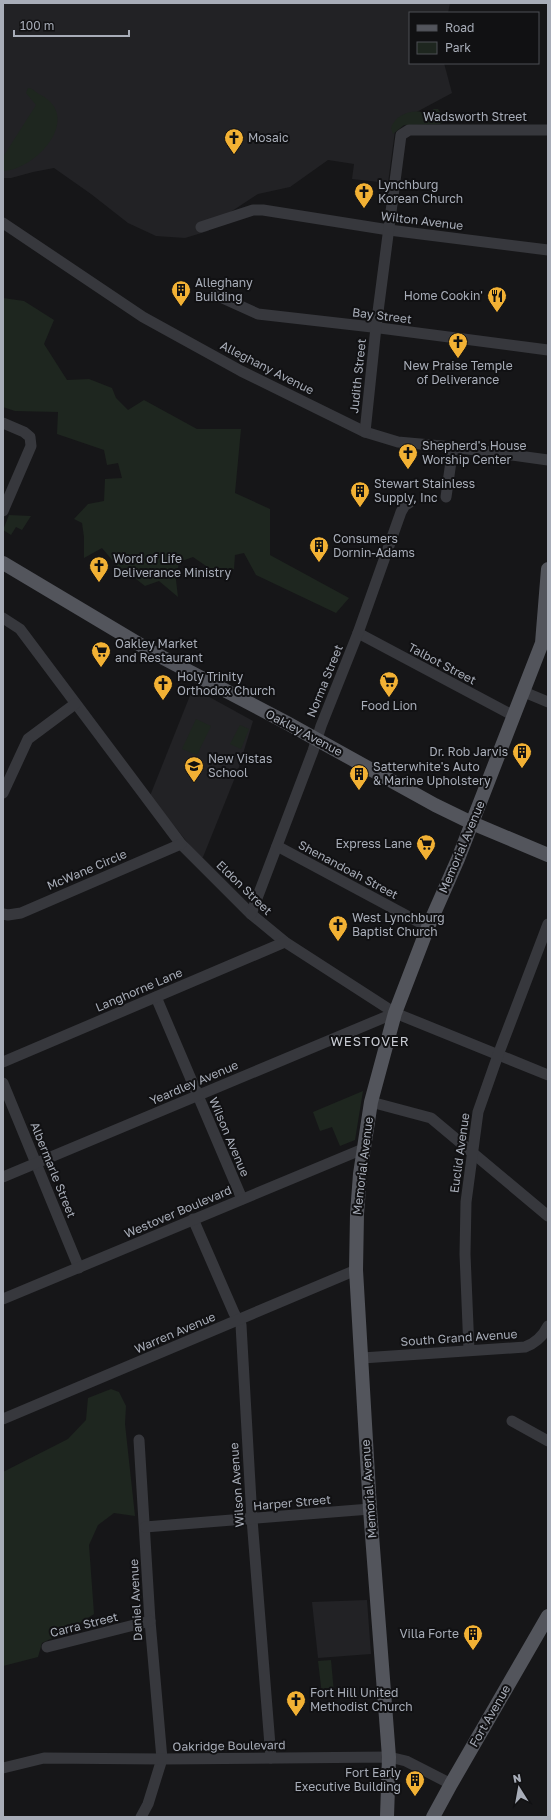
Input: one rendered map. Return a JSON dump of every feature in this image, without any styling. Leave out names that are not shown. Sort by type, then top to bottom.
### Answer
[{"type":"main road","name":"Oakley Avenue","points":[[3,563],[154,653],[317,739],[435,805],[472,823],[548,855]]},
{"type":"main road","name":"Memorial Avenue","points":[[387,1817],[389,1757],[370,1509],[356,1270],[357,1214],[363,1148],[371,1102],[395,1013],[428,928],[472,823],[542,643],[548,569]]},
{"type":"main road","name":"Fort Avenue","points":[[433,1817],[548,1616]]},
{"type":"street","name":"Wadsworth Street","points":[[403,133],[409,130],[548,130]]},
{"type":"street","name":"Judith Street","points":[[364,432],[400,138],[403,133]]},
{"type":"street","name":"Wilton Avenue","points":[[201,227],[253,210],[263,210],[389,230],[548,250]]},
{"type":"street","name":"Alleghany Avenue","points":[[3,223],[143,317],[241,371],[364,432],[398,442],[453,447],[548,460]]},
{"type":"street","name":"Bay Street","points":[[216,295],[258,314],[376,327],[548,350]]},
{"type":"street","points":[[3,424],[24,432],[30,437],[31,446],[3,511]]},
{"type":"street","points":[[446,497],[453,447]]},
{"type":"street","name":"Norma Street","points":[[251,914],[358,633],[401,512],[403,507],[408,503]]},
{"type":"street","name":"Eldon Street","points":[[4,618],[20,629],[181,844],[251,914],[285,942],[395,1013],[548,1075]]},
{"type":"street","name":"Talbot Street","points":[[358,633],[514,716]]},
{"type":"street","points":[[524,692],[548,702]]},
{"type":"street","points":[[3,793],[28,739],[75,704]]},
{"type":"street","name":"McWane Circle","points":[[3,914],[8,915],[21,912],[181,844]]},
{"type":"street","name":"Shenandoah Street","points":[[277,846],[428,928]]},
{"type":"street","name":"Euclid Avenue","points":[[469,1350],[465,1254],[466,1202],[478,1112],[548,924]]},
{"type":"street","name":"Langhorne Lane","points":[[3,1062],[285,942]]},
{"type":"street","name":"Wilson Avenue","points":[[156,997],[242,1199]]},
{"type":"street","name":"Yeardley Avenue","points":[[3,1177],[395,1013]]},
{"type":"street","name":"Albermarle Street","points":[[3,1083],[78,1268]]},
{"type":"street","points":[[371,1102],[431,1118],[548,1216]]},
{"type":"street","name":"Westover Boulevard","points":[[3,1299],[363,1148]]},
{"type":"street","name":"Wilson Avenue","points":[[194,1219],[240,1325],[252,1519],[271,1758]]},
{"type":"street","name":"Warren Avenue","points":[[3,1419],[356,1270]]},
{"type":"street","name":"South Grand Avenue","points":[[362,1358],[525,1347],[531,1345],[543,1335],[548,1326]]},
{"type":"street","points":[[512,1421],[548,1441]]},
{"type":"street","name":"Daniel Avenue","points":[[139,1440],[150,1621],[162,1759]]},
{"type":"street","name":"Harper Street","points":[[145,1527],[370,1509]]},
{"type":"street","name":"Carra Street","points":[[47,1647],[150,1621]]},
{"type":"street","name":"Oakridge Boulevard","points":[[3,1768],[44,1758],[162,1759],[389,1757],[406,1761],[451,1784]]},
{"type":"street","points":[[141,1817],[148,1804],[162,1759]]},
{"type":"shaded area","points":[[3,3],[450,3],[448,12],[409,12],[409,64],[444,64],[452,93],[396,123],[388,183],[352,179],[354,164],[328,160],[290,187],[258,194],[229,213],[208,231],[185,238],[156,236],[128,223],[91,194],[54,168],[11,178],[3,178]]},
{"type":"shaded area","name":"New Vistas School","points":[[193,688],[253,721],[238,770],[203,857],[200,858],[150,796]]},
{"type":"shaded area","points":[[367,1600],[371,1654],[318,1658],[312,1602]]},
{"type":"green space","points":[[28,88],[41,95],[53,105],[57,116],[56,129],[50,141],[41,153],[29,162],[16,168],[3,171],[3,157],[36,105],[26,93]]},
{"type":"green space","points":[[438,109],[445,120],[440,124],[404,125],[393,134],[391,128],[399,117],[412,112],[424,112],[430,116],[431,111]]},
{"type":"green space","points":[[3,298],[24,301],[54,320],[44,344],[67,380],[89,379],[112,388],[116,398],[128,410],[144,400],[197,429],[241,429],[235,493],[270,509],[270,555],[349,598],[336,613],[256,575],[244,553],[235,555],[234,569],[209,568],[193,557],[179,562],[176,580],[178,597],[159,581],[145,586],[136,579],[123,573],[102,548],[84,558],[82,523],[74,519],[88,504],[104,501],[105,479],[122,478],[118,463],[107,465],[104,450],[57,434],[58,412],[15,411],[3,407]]},
{"type":"green space","points":[[9,515],[31,516],[22,530],[16,527],[11,535],[3,530]]},
{"type":"green space","points":[[196,719],[211,726],[197,755],[182,749]]},
{"type":"green space","points":[[240,725],[249,729],[241,749],[230,744]]},
{"type":"green space","points":[[363,1091],[355,1140],[340,1146],[332,1127],[320,1131],[313,1112]]},
{"type":"green space","points":[[111,1389],[119,1392],[126,1406],[125,1424],[135,1516],[114,1513],[98,1525],[89,1545],[94,1614],[69,1630],[42,1643],[38,1657],[3,1666],[3,1472],[68,1439],[86,1420],[88,1398]]},
{"type":"green space","points":[[331,1660],[334,1693],[322,1695],[318,1661]]},
{"type":"place","name":"Mosaic","points":[[234,155]]},
{"type":"place","name":"Lynchburg Korean Church","points":[[364,209]]},
{"type":"place","name":"Alleghany Building","points":[[181,307]]},
{"type":"place","name":"Home Cookin'","points":[[497,313]]},
{"type":"place","name":"New Praise Temple of Deliverance","points":[[458,359]]},
{"type":"place","name":"Shepherd's House Worship Center","points":[[408,470]]},
{"type":"place","name":"Stewart Stainless Supply, Inc","points":[[360,508]]},
{"type":"place","name":"Consumers Dornin-Adams","points":[[319,563]]},
{"type":"place","name":"Word of Life Deliverance Ministry","points":[[99,583]]},
{"type":"place","name":"Oakley Market and Restaurant","points":[[101,668]]},
{"type":"place","name":"Food Lion","points":[[389,698]]},
{"type":"place","name":"Holy Trinity Orthodox Church","points":[[163,701]]},
{"type":"place","name":"Dr. Rob Jarvis","points":[[522,769]]},
{"type":"place","name":"New Vistas School","points":[[194,783]]},
{"type":"place","name":"Satterwhite's Auto & Marine Upholstery","points":[[359,791]]},
{"type":"place","name":"Express Lane","points":[[426,861]]},
{"type":"place","name":"West Lynchburg Baptist Church","points":[[338,942]]},
{"type":"place","name":"Villa Forte","points":[[473,1651]]},
{"type":"place","name":"Fort Hill United Methodist Church","points":[[296,1717]]},
{"type":"place","name":"Fort Early Executive Building","points":[[415,1797]]},
{"type":"district","name":"WESTOVER","points":[[370,1041]]}]
